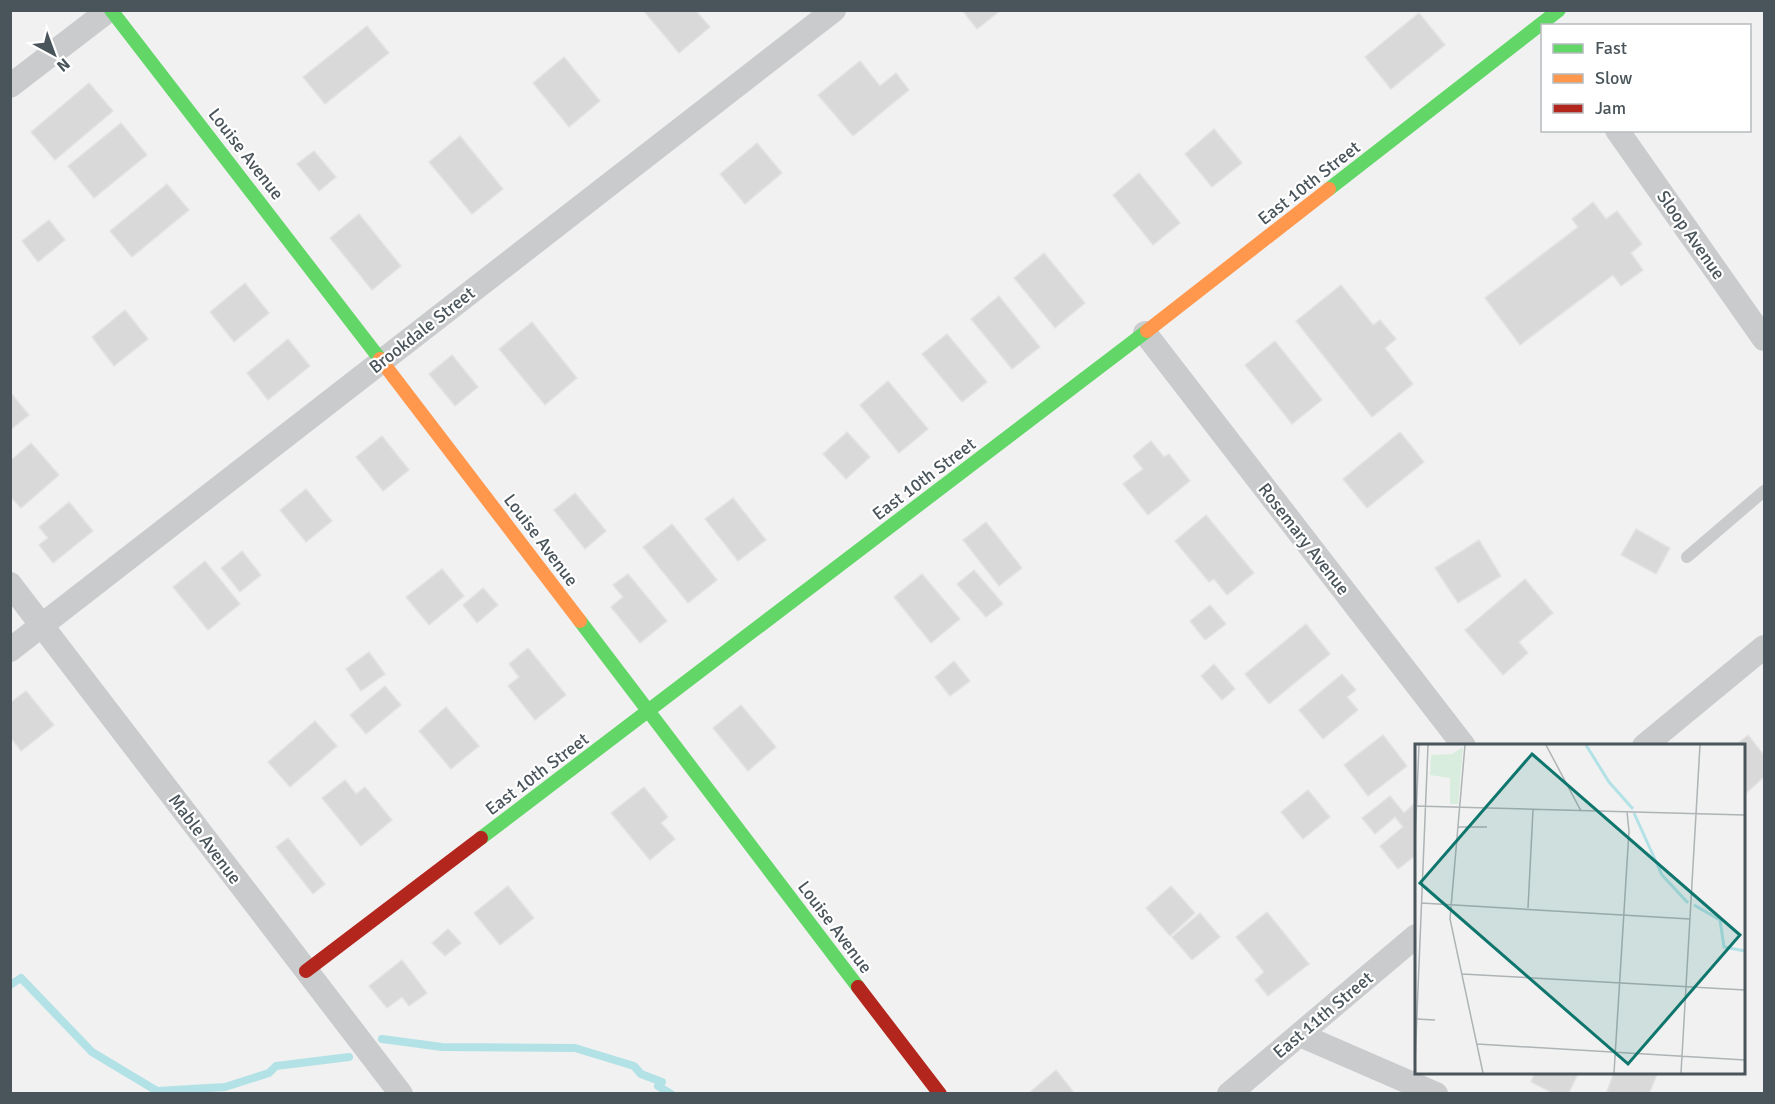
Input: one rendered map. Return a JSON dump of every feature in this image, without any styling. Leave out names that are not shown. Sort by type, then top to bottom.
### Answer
[{"type":"street","points":[[10,86],[110,10]]},
{"type":"street","name":"Louise Avenue","points":[[110,10],[383,360],[648,713],[940,1094]]},
{"type":"street","name":"Brookdale Street","points":[[10,650],[834,10]]},
{"type":"street","name":"East 10th Street","points":[[306,971],[1145,333],[1543,18]]},
{"type":"street","name":"Sloop Avenue","points":[[1618,132],[1764,339]]},
{"type":"street","name":"Rosemary Avenue","points":[[1145,333],[1462,744]]},
{"type":"street","name":"Mable Avenue","points":[[10,584],[401,1094]]},
{"type":"street","points":[[1646,744],[1764,647]]},
{"type":"street","name":"East 11th Street","points":[[1229,1094],[1415,937]]},
{"type":"street","points":[[1300,1035],[1436,1094]]},
{"type":"lane","points":[[1687,557],[1764,490]]},
{"type":"building","points":[[643,10],[695,10],[710,27],[679,53]]},
{"type":"building","points":[[962,10],[1001,10],[977,29]]},
{"type":"building","points":[[1419,13],[1445,45],[1391,89],[1365,57]]},
{"type":"building","points":[[367,26],[389,53],[325,104],[303,77]]},
{"type":"building","points":[[564,57],[600,101],[569,127],[533,83]]},
{"type":"building","points":[[860,61],[880,86],[896,73],[909,90],[853,136],[818,95]]},
{"type":"building","points":[[89,83],[113,111],[55,160],[31,132]]},
{"type":"building","points":[[121,123],[147,155],[94,198],[68,166]]},
{"type":"building","points":[[1214,129],[1242,163],[1212,187],[1185,154]]},
{"type":"building","points":[[460,136],[503,189],[472,214],[429,162]]},
{"type":"building","points":[[757,143],[782,173],[745,204],[720,174]]},
{"type":"building","points":[[314,151],[336,177],[319,191],[297,164]]},
{"type":"building","points":[[1139,173],[1180,223],[1153,245],[1113,195]]},
{"type":"building","points":[[167,184],[189,210],[132,257],[110,231]]},
{"type":"building","points":[[1593,202],[1606,219],[1617,211],[1642,244],[1631,253],[1643,270],[1621,286],[1613,275],[1520,345],[1485,298],[1578,227],[1572,219]]},
{"type":"building","points":[[359,214],[401,266],[372,290],[330,238]]},
{"type":"building","points":[[49,220],[65,240],[38,262],[22,241]]},
{"type":"building","points":[[1044,253],[1085,303],[1055,328],[1014,278]]},
{"type":"building","points":[[245,283],[269,313],[234,342],[210,312]]},
{"type":"building","points":[[1341,285],[1373,325],[1380,320],[1396,339],[1385,348],[1413,384],[1372,417],[1296,321]]},
{"type":"building","points":[[999,296],[1040,347],[1012,369],[971,319]]},
{"type":"building","points":[[125,310],[148,339],[114,366],[92,337]]},
{"type":"building","points":[[532,322],[577,378],[545,405],[499,349]]},
{"type":"building","points":[[947,334],[987,382],[962,402],[922,354]]},
{"type":"building","points":[[288,339],[310,366],[268,400],[247,373]]},
{"type":"building","points":[[1275,341],[1322,400],[1292,424],[1245,365]]},
{"type":"building","points":[[452,355],[478,387],[455,406],[429,374]]},
{"type":"building","points":[[888,381],[928,429],[899,453],[860,405]]},
{"type":"building","points":[[10,392],[29,415],[10,430]]},
{"type":"building","points":[[847,432],[870,457],[846,479],[823,454]]},
{"type":"building","points":[[1400,432],[1424,462],[1367,508],[1343,479]]},
{"type":"building","points":[[382,436],[409,470],[383,491],[356,457]]},
{"type":"building","points":[[1151,441],[1164,457],[1169,454],[1190,481],[1148,515],[1123,484],[1143,469],[1133,456]]},
{"type":"building","points":[[31,443],[59,475],[21,508],[10,496],[10,461]]},
{"type":"building","points":[[306,489],[332,521],[306,542],[280,510]]},
{"type":"building","points":[[575,493],[606,531],[585,549],[554,510]]},
{"type":"building","points":[[733,498],[766,540],[738,561],[705,519]]},
{"type":"building","points":[[69,502],[93,531],[53,563],[39,545],[48,538],[39,527]]},
{"type":"building","points":[[1206,515],[1254,573],[1227,595],[1214,579],[1209,582],[1175,541]]},
{"type":"building","points":[[986,522],[1022,568],[999,586],[963,540]]},
{"type":"building","points":[[672,524],[717,580],[688,603],[643,547]]},
{"type":"building","points":[[1636,529],[1670,548],[1656,574],[1621,555]]},
{"type":"building","points":[[1479,540],[1501,576],[1458,603],[1435,568]]},
{"type":"building","points":[[242,551],[261,575],[240,592],[221,568]]},
{"type":"building","points":[[205,561],[240,604],[208,630],[173,587]]},
{"type":"building","points":[[442,569],[464,596],[429,625],[406,597]]},
{"type":"building","points":[[974,570],[1003,604],[986,617],[957,584]]},
{"type":"building","points":[[628,574],[667,621],[640,643],[611,607],[623,597],[613,585]]},
{"type":"building","points":[[922,574],[960,619],[931,643],[894,597]]},
{"type":"building","points":[[1525,579],[1553,613],[1519,642],[1528,653],[1503,675],[1465,630]]},
{"type":"building","points":[[483,588],[498,605],[477,623],[463,605]]},
{"type":"building","points":[[1210,605],[1226,624],[1205,640],[1190,621]]},
{"type":"building","points":[[1306,624],[1330,654],[1269,704],[1245,674]]},
{"type":"building","points":[[528,648],[566,695],[535,720],[508,686],[519,677],[509,664]]},
{"type":"building","points":[[369,652],[385,674],[361,691],[346,669]]},
{"type":"building","points":[[954,661],[970,681],[950,696],[935,677]]},
{"type":"building","points":[[1214,664],[1235,689],[1222,700],[1201,676]]},
{"type":"building","points":[[1342,674],[1356,690],[1347,697],[1358,710],[1323,739],[1299,710]]},
{"type":"building","points":[[385,686],[401,705],[366,734],[350,715]]},
{"type":"building","points":[[26,691],[54,725],[21,751],[10,737],[10,703]]},
{"type":"building","points":[[741,705],[776,747],[748,771],[713,728]]},
{"type":"building","points":[[446,707],[479,746],[451,769],[419,731]]},
{"type":"building","points":[[315,721],[337,746],[290,787],[268,762]]},
{"type":"building","points":[[1383,735],[1407,766],[1368,796],[1344,765]]},
{"type":"building","points":[[1748,735],[1764,755],[1764,777],[1745,794],[1745,744],[1737,744]]},
{"type":"building","points":[[345,780],[356,794],[365,787],[392,820],[361,846],[322,798]]},
{"type":"building","points":[[644,787],[668,817],[661,823],[675,839],[650,860],[611,813]]},
{"type":"building","points":[[1308,790],[1330,817],[1303,839],[1281,812]]},
{"type":"building","points":[[1390,796],[1404,813],[1415,803],[1415,856],[1398,869],[1380,846],[1403,827],[1395,817],[1375,834],[1362,818]]},
{"type":"building","points":[[288,838],[325,884],[313,894],[276,847]]},
{"type":"building","points":[[508,886],[534,918],[500,945],[474,913]]},
{"type":"building","points":[[1171,886],[1195,913],[1170,936],[1146,908]]},
{"type":"building","points":[[1267,912],[1309,964],[1268,996],[1255,980],[1264,972],[1236,937]]},
{"type":"building","points":[[1200,913],[1220,937],[1192,960],[1172,937]]},
{"type":"building","points":[[448,929],[461,943],[445,956],[432,943]]},
{"type":"building","points":[[402,960],[427,993],[409,1006],[402,997],[387,1008],[369,986]]},
{"type":"building","points":[[1056,1070],[1075,1094],[1028,1094]]},
{"type":"building","points":[[1534,1074],[1578,1074],[1568,1094],[1554,1094],[1531,1082]]},
{"type":"building","points":[[1613,1074],[1657,1074],[1649,1094],[1606,1094]]},
{"type":"waterway","points":[[10,985],[21,978],[92,1052],[157,1091],[225,1087],[269,1073],[276,1066],[349,1057]]},
{"type":"waterway","points":[[382,1039],[442,1047],[575,1048],[634,1066],[641,1074],[662,1082],[658,1086],[671,1094]]},
{"type":"traffic: fast","points":[[111,10],[380,359]]},
{"type":"traffic: fast","points":[[1541,24],[1559,10]]},
{"type":"traffic: fast","points":[[1329,189],[1541,24]]},
{"type":"traffic: fast","points":[[481,838],[1147,331]]},
{"type":"traffic: fast","points":[[580,621],[858,987]]},
{"type":"traffic: slow","points":[[1147,331],[1329,189]]},
{"type":"traffic: slow","points":[[380,359],[580,621]]},
{"type":"traffic: jam","points":[[306,971],[481,838]]},
{"type":"traffic: jam","points":[[858,987],[940,1094]]}]
